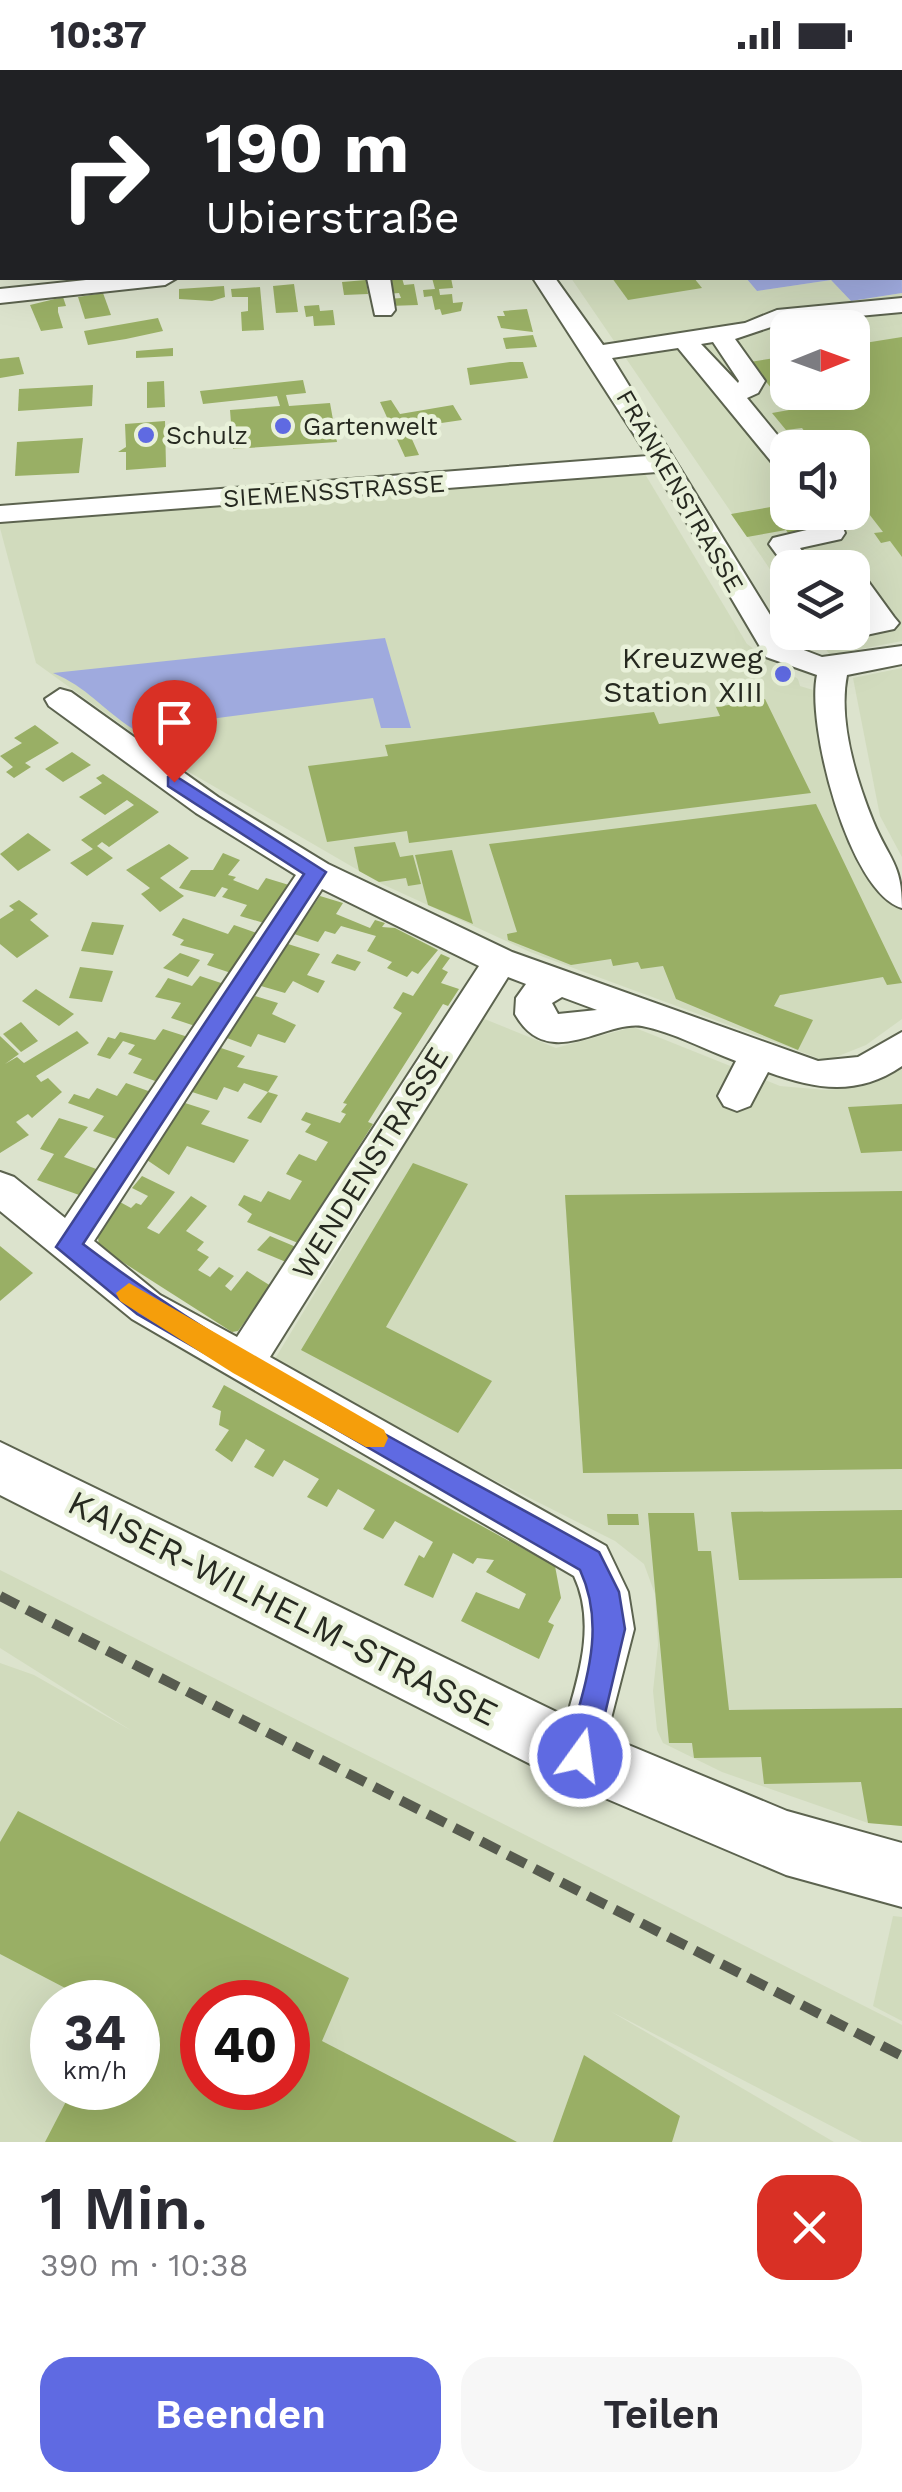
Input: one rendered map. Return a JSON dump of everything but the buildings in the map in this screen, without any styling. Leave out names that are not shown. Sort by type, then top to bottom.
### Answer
[{"type":"main road","name":"KAISER-WILHELM-STRASSE","points":[[0,1467],[580,1756],[786,1843],[902,1875]]},
{"type":"street","points":[[0,296],[147,280]]},
{"type":"street","points":[[378,280],[384,310]]},
{"type":"street","name":"FRANKENSTRASSE","points":[[545,280],[667,463],[777,650],[788,658],[834,668]]},
{"type":"street","points":[[612,327],[819,294],[831,296],[843,310]]},
{"type":"street","points":[[866,310],[902,305]]},
{"type":"street","points":[[597,353],[719,334],[770,321]]},
{"type":"street","points":[[719,334],[752,381],[749,388],[731,396]]},
{"type":"street","points":[[684,340],[770,444]]},
{"type":"street","points":[[570,472],[618,447],[634,428],[635,412]]},
{"type":"street","name":"SIEMENSSTRASSE","points":[[0,514],[667,463]]},
{"type":"street","points":[[787,550],[783,544],[810,530]]},
{"type":"street","points":[[870,603],[884,622],[870,625]]},
{"type":"street","points":[[902,654],[834,668],[827,688],[842,784],[878,866],[902,896]]},
{"type":"street","points":[[60,699],[207,804],[316,872],[500,961],[817,1075],[851,1075],[882,1064],[902,1046]]},
{"type":"street","points":[[68,1247],[316,872]]},
{"type":"street","name":"WENDENSTRASSE","points":[[242,1365],[500,961]]},
{"type":"street","points":[[736,1096],[756,1056]]},
{"type":"street","points":[[0,1188],[146,1307],[590,1561],[605,1592],[611,1629],[580,1756]]},
{"type":"shaded area","points":[[572,280],[748,280],[757,291],[831,280],[851,301],[902,293],[902,641],[870,647],[870,550],[770,550],[770,569]]},
{"type":"shaded area","points":[[748,280],[831,280],[757,291]]},
{"type":"shaded area","points":[[831,280],[902,280],[902,293],[851,301]]},
{"type":"shaded area","points":[[645,474],[747,644],[798,679],[800,686],[826,694],[883,878],[902,909],[902,1019],[866,1045],[826,1061],[530,952],[382,884],[177,765],[36,663],[0,528],[0,523]]},
{"type":"shaded area","points":[[385,638],[411,728],[381,728],[373,698],[133,729],[53,673]]},
{"type":"shaded area","points":[[826,650],[856,650],[830,655]]},
{"type":"shaded area","points":[[902,668],[902,857],[880,816],[853,678]]},
{"type":"shaded area","points":[[482,1018],[556,1048],[633,1027],[780,1086],[826,1090],[861,1087],[902,1060],[902,1826],[868,1823],[722,1772],[663,1743],[657,1730],[653,1691],[658,1645],[655,1594],[644,1564],[615,1541],[270,1367]]},
{"type":"shaded area","points":[[0,1570],[902,2025],[902,2142],[862,2142],[610,2011],[834,2142],[0,2142],[0,1663],[34,1675],[132,1731],[0,1648]]},
{"type":"shaded area","points":[[893,1916],[902,1917],[902,2021],[873,2006]]},
{"type":"railway","points":[[0,1596],[902,2056]]},
{"type":"slow traffic","points":[[129,1293],[242,1365],[375,1438]]},
{"type":"place","name":"Gartenwelt","points":[[283,426]]},
{"type":"place","name":"Schulz","points":[[146,435]]},
{"type":"place","name":"Kreuzweg Station XIII","points":[[783,674]]},
{"type":"route","points":[[174,782],[316,872],[68,1247],[146,1307],[242,1365],[590,1561],[605,1592],[611,1629],[580,1756]]}]
